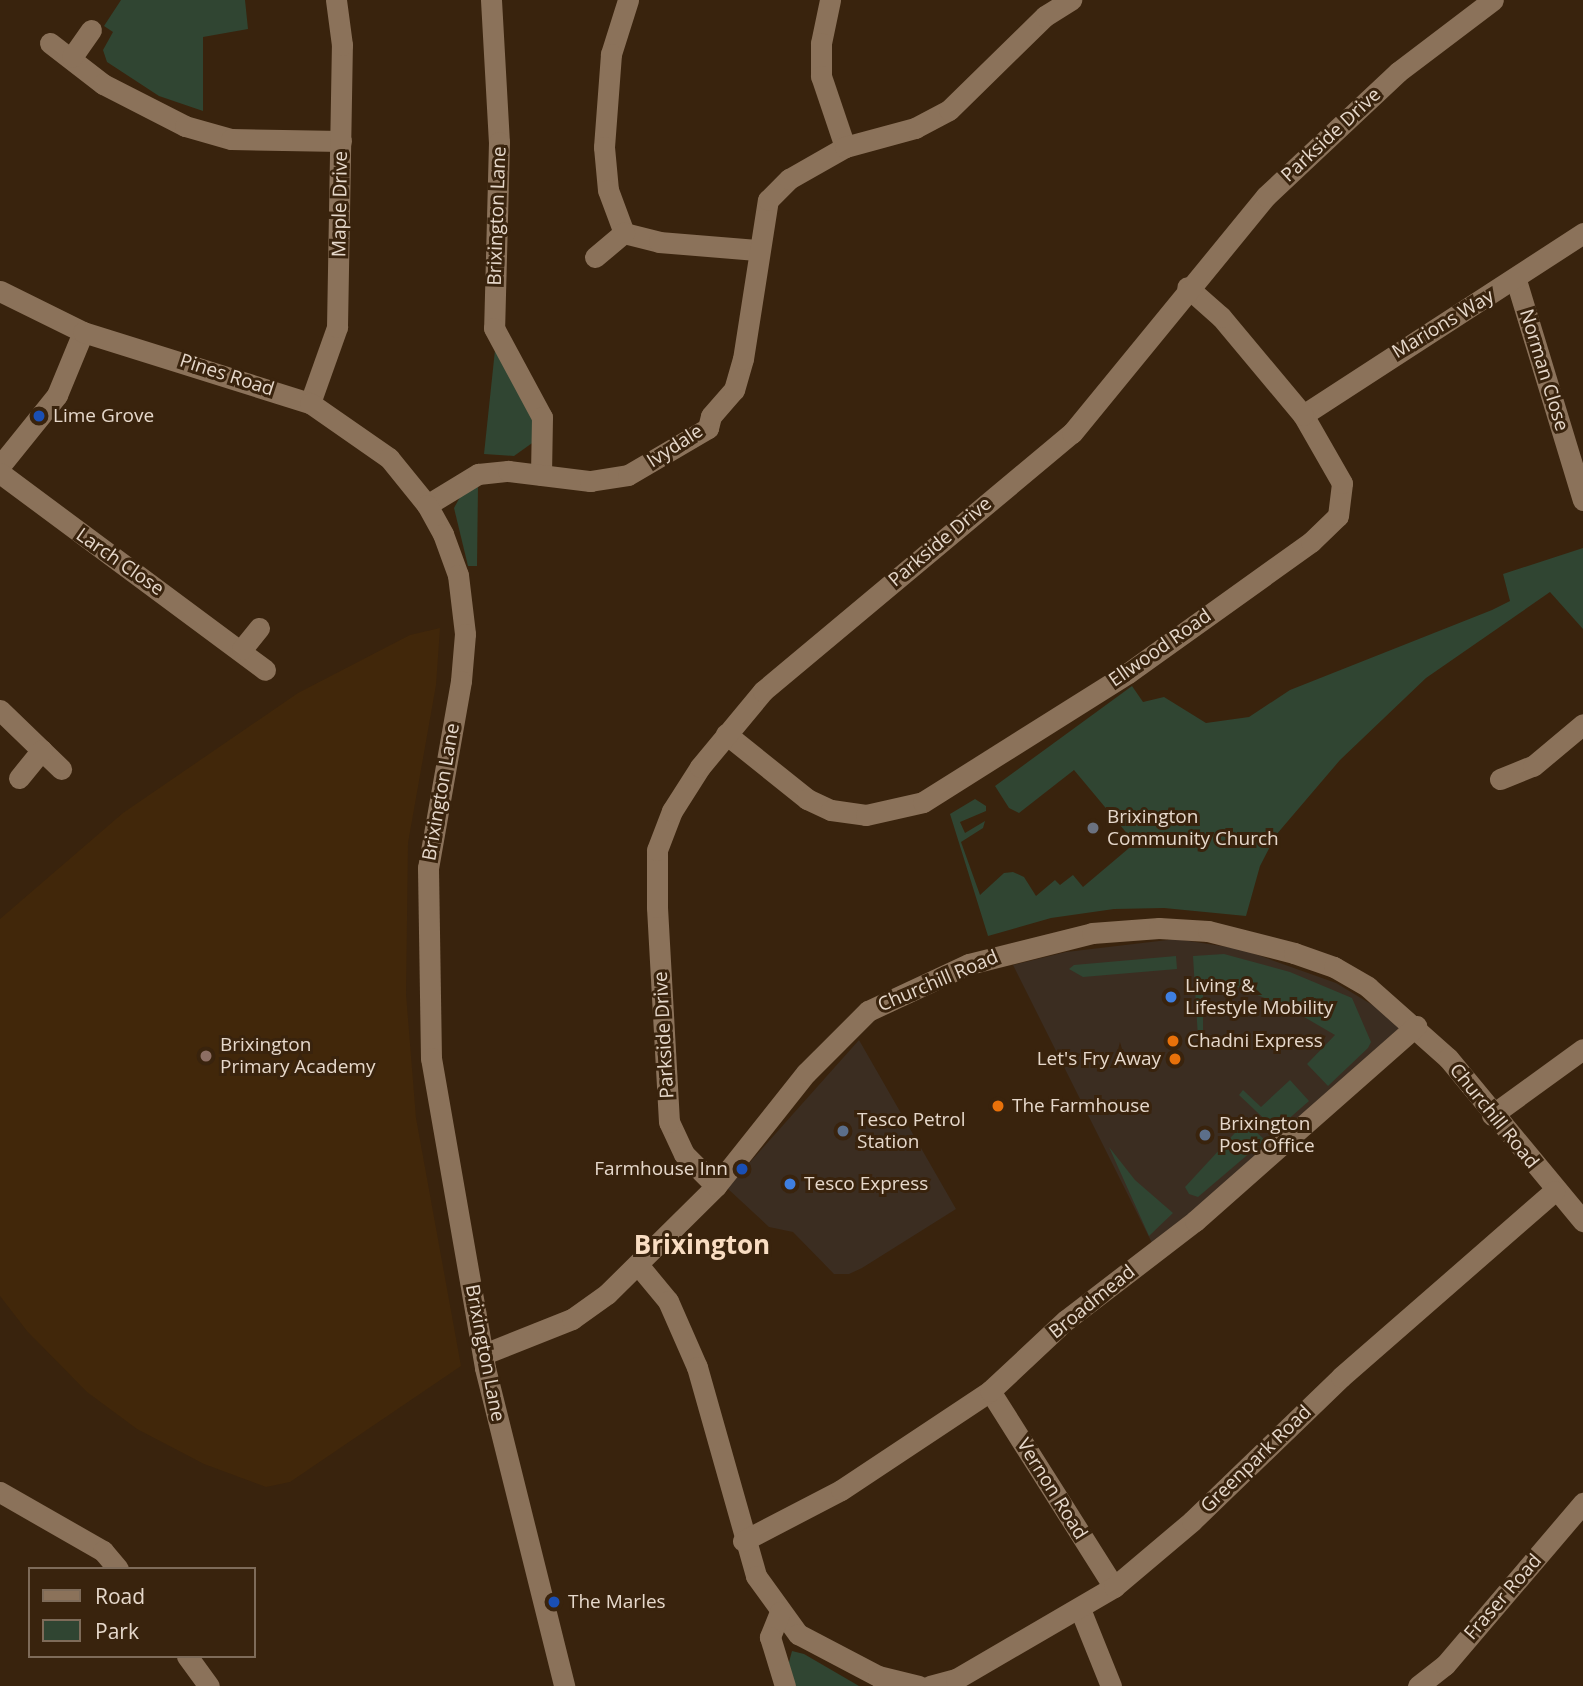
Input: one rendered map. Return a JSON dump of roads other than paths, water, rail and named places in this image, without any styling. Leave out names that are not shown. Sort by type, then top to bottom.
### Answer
[{"type":"street","name":"Maple Drive","points":[[310,403],[337,327],[342,45],[336,0]]},
{"type":"street","name":"Brixington Lane","points":[[492,0],[499,142],[494,328],[542,417],[541,475]]},
{"type":"street","points":[[624,233],[608,190],[604,147],[611,54],[628,0]]},
{"type":"street","points":[[831,0],[821,43],[821,76],[845,147]]},
{"type":"street","name":"Ivydale","points":[[541,475],[590,481],[628,475],[708,428],[710,416],[734,390],[743,359],[757,250],[768,200],[789,180],[845,147],[915,128],[949,110],[1045,16],[1071,0]]},
{"type":"street","name":"Parkside Drive","points":[[716,1186],[684,1154],[669,1122],[657,850],[672,811],[726,734],[763,691],[1072,433],[1114,386],[1188,287],[1266,195],[1358,108],[1493,0]]},
{"type":"street","points":[[72,57],[92,30]]},
{"type":"street","points":[[50,43],[72,57],[103,84],[185,126],[231,139],[341,141]]},
{"type":"street","points":[[624,233],[659,242],[757,250]]},
{"type":"street","points":[[595,257],[624,233]]},
{"type":"street","name":"Marions Way","points":[[1303,415],[1414,339],[1516,280],[1583,233]]},
{"type":"street","name":"Norman Close","points":[[1516,280],[1583,500]]},
{"type":"street","name":"Ellwood Road","points":[[726,734],[797,792],[831,810],[866,815],[923,802],[1128,673],[1311,542],[1338,516],[1342,483],[1303,415],[1221,317],[1188,287]]},
{"type":"street","name":"Pines Road","points":[[0,291],[83,332],[310,403],[389,458],[427,505]]},
{"type":"street","points":[[0,466],[57,395],[83,332]]},
{"type":"street","name":"Larch Close","points":[[0,472],[23,494],[242,649],[265,670]]},
{"type":"street","points":[[427,505],[454,484],[478,474],[541,475]]},
{"type":"street","name":"Brixington Lane","points":[[427,505],[458,575],[465,634],[461,681],[428,868],[432,1058],[484,1354],[564,1686]]},
{"type":"street","points":[[242,649],[259,628]]},
{"type":"street","points":[[0,710],[61,769]]},
{"type":"street","points":[[1500,779],[1533,766],[1583,724]]},
{"type":"street","points":[[19,778],[42,750]]},
{"type":"street","name":"Churchill Road","points":[[484,1354],[572,1319],[639,1266],[716,1186],[806,1073],[868,1011],[969,964],[1036,944],[1138,928],[1218,933],[1334,967],[1367,987],[1416,1027],[1448,1058],[1554,1191],[1583,1221]]},
{"type":"street","name":"Broadmead","points":[[743,1541],[841,1490],[990,1391],[1066,1320],[1195,1221],[1416,1027]]},
{"type":"street","points":[[1492,1115],[1583,1049]]},
{"type":"street","name":"Greenpark Road","points":[[930,1686],[956,1679],[1114,1587],[1192,1521],[1341,1377],[1554,1191]]},
{"type":"street","points":[[639,1266],[668,1301],[697,1367],[743,1541],[756,1576],[798,1634],[878,1676],[919,1686]]},
{"type":"street","name":"Vernon Road","points":[[990,1391],[1114,1587]]},
{"type":"street","points":[[0,1492],[103,1551],[116,1567]]},
{"type":"street","name":"Fraser Road","points":[[1418,1686],[1445,1664],[1583,1503]]},
{"type":"street","points":[[1080,1609],[1111,1686]]},
{"type":"street","points":[[780,1612],[770,1637],[785,1686]]},
{"type":"street","points":[[188,1658],[209,1686]]},
{"type":"place","name":"Lime Grove","points":[[39,416]]},
{"type":"place","name":"Brixington Community Church","points":[[1093,828]]},
{"type":"place","name":"Living & Lifestyle Mobility","points":[[1171,997]]},
{"type":"place","name":"Chadni Express","points":[[1173,1041]]},
{"type":"place","name":"Brixington Primary Academy","points":[[206,1056]]},
{"type":"place","name":"Let's Fry Away","points":[[1175,1059]]},
{"type":"place","name":"The Farmhouse","points":[[998,1106]]},
{"type":"place","name":"Tesco Petrol Station","points":[[843,1131]]},
{"type":"place","name":"Brixington Post Office","points":[[1205,1135]]},
{"type":"place","name":"Farmhouse Inn","points":[[742,1169]]},
{"type":"place","name":"Tesco Express","points":[[790,1184]]},
{"type":"place","name":"The Marles","points":[[554,1602]]},
{"type":"district","name":"Brixington","points":[[702,1245]]}]
